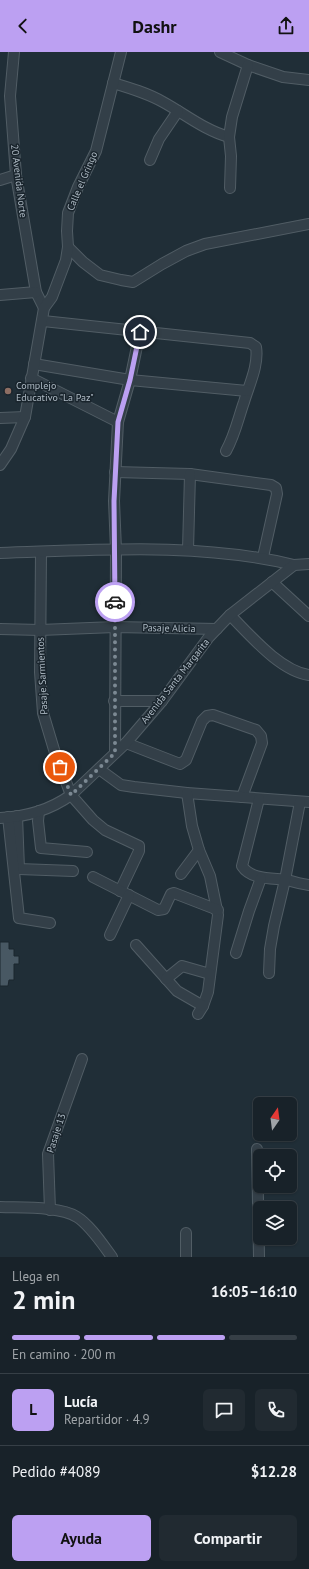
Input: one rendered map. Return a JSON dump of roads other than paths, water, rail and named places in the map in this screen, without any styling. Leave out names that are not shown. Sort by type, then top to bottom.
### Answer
[{"type":"street","name":"20 Avenida Norte","points":[[14,52],[10,96],[16,175],[36,292],[44,308]]},
{"type":"street","name":"Calle el Gringo","points":[[44,308],[52,296],[66,260],[68,246],[68,213],[78,187],[96,151],[121,52]]},
{"type":"street","points":[[220,52],[282,77],[309,80]]},
{"type":"street","points":[[230,188],[232,156],[229,137],[232,117],[248,64]]},
{"type":"street","points":[[113,83],[162,101],[206,129],[229,137]]},
{"type":"street","points":[[150,160],[159,139],[178,111]]},
{"type":"street","points":[[0,180],[16,175]]},
{"type":"street","points":[[68,246],[83,262],[100,274],[133,282],[180,254],[206,244],[309,224]]},
{"type":"street","points":[[0,295],[36,292]]},
{"type":"street","points":[[0,465],[11,449],[25,417],[31,378],[43,321],[44,308]]},
{"type":"street","points":[[43,321],[250,343],[256,347],[257,353],[236,432],[226,451]]},
{"type":"street","points":[[115,753],[115,472],[118,422],[130,380],[140,332]]},
{"type":"street","points":[[34,364],[130,380],[247,391]]},
{"type":"street","points":[[31,378],[118,422]]},
{"type":"street","points":[[0,418],[25,417]]},
{"type":"street","points":[[115,472],[190,474],[272,485],[276,488],[277,494],[263,557]]},
{"type":"street","points":[[188,550],[190,474]]},
{"type":"street","points":[[0,553],[116,550],[217,551],[263,557],[294,565],[309,564]]},
{"type":"street","name":"Pasaje Sarmientos","points":[[41,552],[40,672],[43,713],[71,795]]},
{"type":"street","name":"Avenida Santa Margarita","points":[[8,817],[39,811],[62,802],[71,795],[126,743],[162,701],[209,637],[230,615],[294,565]]},
{"type":"street","points":[[272,582],[309,616]]},
{"type":"street","points":[[230,615],[265,650],[287,667],[302,674],[309,675]]},
{"type":"street","name":"Pasaje Alicia","points":[[0,630],[115,627],[218,629]]},
{"type":"street","points":[[114,702],[162,701]]},
{"type":"street","points":[[126,743],[180,764],[186,760],[202,721],[207,716],[213,715],[256,730],[261,736],[262,743],[242,797]]},
{"type":"street","points":[[99,769],[121,784],[187,793],[304,802],[274,926],[270,949],[269,973]]},
{"type":"street","points":[[136,945],[166,979],[200,1010],[208,992],[218,926],[218,910],[210,876],[199,850],[192,826],[187,793]]},
{"type":"street","points":[[71,795],[93,820],[105,830],[139,846],[139,851],[110,935]]},
{"type":"street","points":[[258,799],[242,866],[247,871],[261,878],[285,880],[309,885]]},
{"type":"street","points":[[39,811],[38,821],[41,848],[87,852]]},
{"type":"street","points":[[8,817],[19,869],[73,871]]},
{"type":"street","points":[[8,817],[19,918],[50,923]]},
{"type":"street","points":[[181,874],[199,850]]},
{"type":"street","points":[[93,877],[160,910],[164,909],[171,894],[174,893],[218,910]]},
{"type":"street","points":[[236,953],[261,878]]},
{"type":"street","points":[[166,979],[182,966],[210,974]]},
{"type":"street","name":"Pasaje 13","points":[[50,1210],[48,1154],[82,1059]]},
{"type":"street","points":[[258,1193],[259,1257]]},
{"type":"street","points":[[0,1207],[66,1212],[80,1219],[112,1257]]},
{"type":"street","points":[[186,1233],[186,1257]]},
{"type":"place","name":"Complejo Educativo \"La Paz\"","points":[[8,391]]}]
